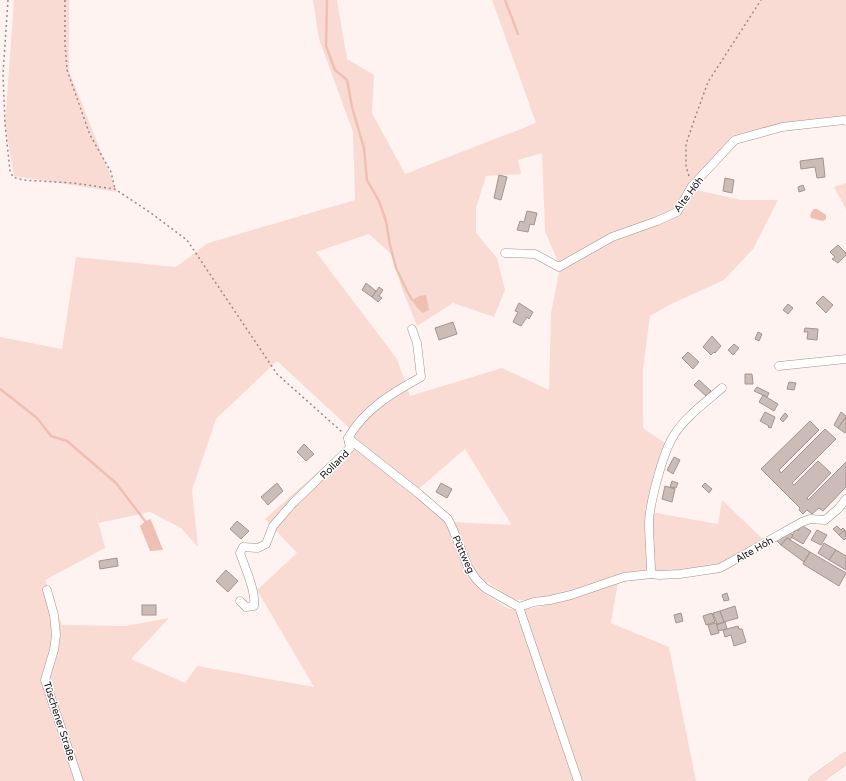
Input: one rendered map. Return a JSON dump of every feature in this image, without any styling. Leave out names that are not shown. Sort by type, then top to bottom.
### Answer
[{"type":"main road","points":[[814,781],[846,758]]},
{"type":"lane","name":"Alte Höh","points":[[506,253],[535,254],[559,267],[612,237],[657,221],[677,212],[692,186],[735,140],[782,127],[846,121]]},
{"type":"lane","name":"Rolland","points":[[240,601],[246,607],[254,606],[252,591],[240,553],[243,547],[258,548],[266,544],[273,526],[293,503],[350,448],[348,438],[363,417],[374,406],[421,377],[417,344],[412,329]]},
{"type":"lane","points":[[779,366],[846,359]]},
{"type":"lane","points":[[651,574],[649,523],[650,510],[668,450],[674,435],[683,424],[722,388]]},
{"type":"lane","name":"Püttweg","points":[[348,438],[448,519],[468,567],[476,579],[485,588],[519,607]]},
{"type":"lane","name":"Alte Höh","points":[[519,607],[534,602],[571,595],[624,577],[651,574],[680,574],[720,568],[802,522],[810,519],[825,520],[838,509],[846,499]]},
{"type":"lane","name":"Tüschener Straße","points":[[47,590],[54,615],[56,635],[54,650],[45,680],[80,781]]},
{"type":"lane","points":[[519,607],[578,781]]},
{"type":"path","points":[[8,0],[3,74],[5,130],[10,171],[13,177],[23,180],[73,183],[115,189],[151,213],[187,240],[278,374],[348,438]]},
{"type":"path","points":[[65,0],[65,43],[67,70],[90,135],[111,172],[115,189]]},
{"type":"path","points":[[692,186],[686,167],[686,144],[696,114],[708,82],[761,0]]},
{"type":"shaded area","points":[[14,0],[69,0],[69,71],[117,192],[14,176],[5,124]]},
{"type":"shaded area","points":[[313,0],[337,0],[347,59],[374,75],[372,113],[405,174],[536,123],[492,0],[846,0],[846,122],[732,136],[687,189],[741,200],[778,200],[753,249],[724,280],[669,305],[650,316],[643,369],[643,428],[665,443],[645,511],[718,524],[722,500],[769,545],[722,572],[618,582],[611,623],[669,647],[696,781],[0,781],[0,337],[62,349],[76,257],[176,267],[208,243],[355,200],[353,132],[319,39]],"holes":[[[542,153],[545,231],[560,267],[551,313],[549,390],[502,368],[410,396],[397,359],[316,252],[369,234],[392,255],[402,289],[417,326],[453,303],[494,317],[505,290],[497,258],[476,233],[476,208],[486,176],[521,174],[518,160]],[[277,361],[356,434],[348,445],[265,519],[297,553],[257,590],[314,687],[197,666],[185,683],[131,659],[169,618],[125,626],[62,625],[45,580],[105,548],[95,509],[99,523],[150,512],[181,528],[198,547],[192,490],[216,419]],[[465,449],[511,525],[453,522],[415,492]],[[616,575],[618,581],[565,601],[528,609],[509,609],[479,590],[488,582],[511,598],[538,600],[580,589]]]},
{"type":"shaded area","points":[[846,183],[846,209],[834,187]]},
{"type":"shaded area","points":[[814,209],[817,209],[826,215],[826,219],[823,221],[811,218],[810,216]]},
{"type":"shaded area","points":[[426,295],[429,310],[423,313],[417,308],[412,300],[419,296]]},
{"type":"shaded area","points":[[151,519],[163,550],[150,551],[140,526],[145,521]]},
{"type":"building","points":[[823,158],[825,177],[817,178],[815,167],[801,169],[800,161]]},
{"type":"building","points":[[499,175],[507,177],[501,200],[494,198]]},
{"type":"building","points":[[725,178],[734,180],[732,193],[723,191]]},
{"type":"building","points":[[803,185],[805,190],[799,192],[798,187]]},
{"type":"building","points":[[527,211],[537,213],[534,225],[530,224],[528,232],[517,230],[520,221],[524,222]]},
{"type":"building","points":[[838,245],[846,253],[846,255],[838,263],[832,259],[835,257],[830,252]]},
{"type":"building","points":[[366,283],[376,291],[372,297],[362,290]]},
{"type":"building","points":[[379,287],[383,290],[379,296],[382,298],[378,302],[372,297]]},
{"type":"building","points":[[823,296],[833,305],[826,313],[816,303]]},
{"type":"building","points":[[519,303],[533,312],[529,319],[527,317],[521,326],[513,322],[518,312],[515,311]]},
{"type":"building","points":[[788,304],[793,308],[788,314],[783,310]]},
{"type":"building","points":[[453,322],[457,334],[439,340],[435,328]]},
{"type":"building","points":[[805,328],[818,329],[817,340],[807,339],[808,332],[804,332]]},
{"type":"building","points":[[758,332],[762,334],[759,341],[755,339]]},
{"type":"building","points":[[712,336],[721,346],[711,355],[703,347]]},
{"type":"building","points":[[734,344],[739,348],[733,355],[728,350]]},
{"type":"building","points":[[688,352],[699,362],[693,369],[682,358]]},
{"type":"building","points":[[745,374],[752,374],[753,384],[745,384]]},
{"type":"building","points":[[699,380],[711,391],[706,396],[694,385]]},
{"type":"building","points":[[789,382],[796,383],[794,390],[787,389]]},
{"type":"building","points":[[757,387],[769,393],[767,397],[754,391]]},
{"type":"building","points":[[763,395],[778,404],[774,411],[759,402]]},
{"type":"building","points":[[765,412],[775,417],[771,428],[760,421]]},
{"type":"building","points":[[841,412],[846,417],[838,428],[834,425]]},
{"type":"building","points":[[785,413],[788,416],[783,422],[780,419]]},
{"type":"building","points":[[846,417],[846,431],[845,433],[838,428]]},
{"type":"building","points":[[810,421],[819,430],[779,470],[781,473],[825,429],[836,439],[792,483],[794,485],[818,461],[831,473],[807,498],[808,500],[846,462],[846,487],[823,511],[819,508],[812,514],[807,510],[803,514],[799,510],[800,508],[761,469]]},
{"type":"building","points":[[304,444],[314,454],[306,461],[297,452]]},
{"type":"building","points":[[674,457],[680,460],[673,474],[667,470]]},
{"type":"building","points":[[672,481],[678,483],[676,488],[670,487]]},
{"type":"building","points":[[277,483],[283,491],[268,505],[261,497]]},
{"type":"building","points":[[441,483],[452,489],[447,498],[436,492]]},
{"type":"building","points":[[705,483],[712,489],[709,493],[702,486]]},
{"type":"building","points":[[665,486],[675,489],[672,502],[662,499]]},
{"type":"building","points":[[237,521],[249,531],[241,539],[230,529]]},
{"type":"building","points":[[801,525],[811,531],[803,544],[791,537],[796,529],[798,531]]},
{"type":"building","points":[[837,526],[841,530],[843,528],[845,530],[839,535],[833,529]]},
{"type":"building","points":[[817,530],[827,535],[821,545],[811,540]]},
{"type":"building","points":[[845,530],[846,538],[844,540],[839,535]]},
{"type":"building","points":[[787,531],[793,535],[790,540],[787,538],[781,545],[775,539]]},
{"type":"building","points":[[787,538],[810,552],[804,562],[781,545]]},
{"type":"building","points":[[824,543],[836,550],[829,560],[818,553]]},
{"type":"building","points":[[836,550],[846,556],[846,570],[829,560]]},
{"type":"building","points":[[810,552],[846,573],[839,586],[803,564]]},
{"type":"building","points":[[117,558],[118,566],[100,569],[99,561]]},
{"type":"building","points":[[226,570],[238,581],[228,592],[216,581]]},
{"type":"building","points":[[727,593],[729,600],[724,601],[722,595]]},
{"type":"building","points":[[142,605],[156,605],[156,615],[142,615]]},
{"type":"building","points":[[735,606],[738,618],[724,622],[720,611]]},
{"type":"building","points":[[720,611],[724,622],[717,624],[713,613]]},
{"type":"building","points":[[681,613],[683,621],[676,623],[674,615]]},
{"type":"building","points":[[712,613],[715,622],[706,625],[703,616]]},
{"type":"building","points":[[725,622],[727,629],[718,631],[716,625]]},
{"type":"building","points":[[716,623],[719,633],[711,635],[708,625]]},
{"type":"building","points":[[738,626],[739,629],[742,629],[746,642],[734,646],[731,635],[725,637],[723,630]]},
{"type":"waterway","points":[[327,0],[326,46],[335,70],[347,80],[352,107],[364,148],[367,180],[379,201],[386,221],[396,268],[412,300]]},
{"type":"waterway","points":[[505,0],[518,34]]},
{"type":"waterway","points":[[0,389],[37,418],[51,436],[67,441],[116,483],[145,521]]}]
